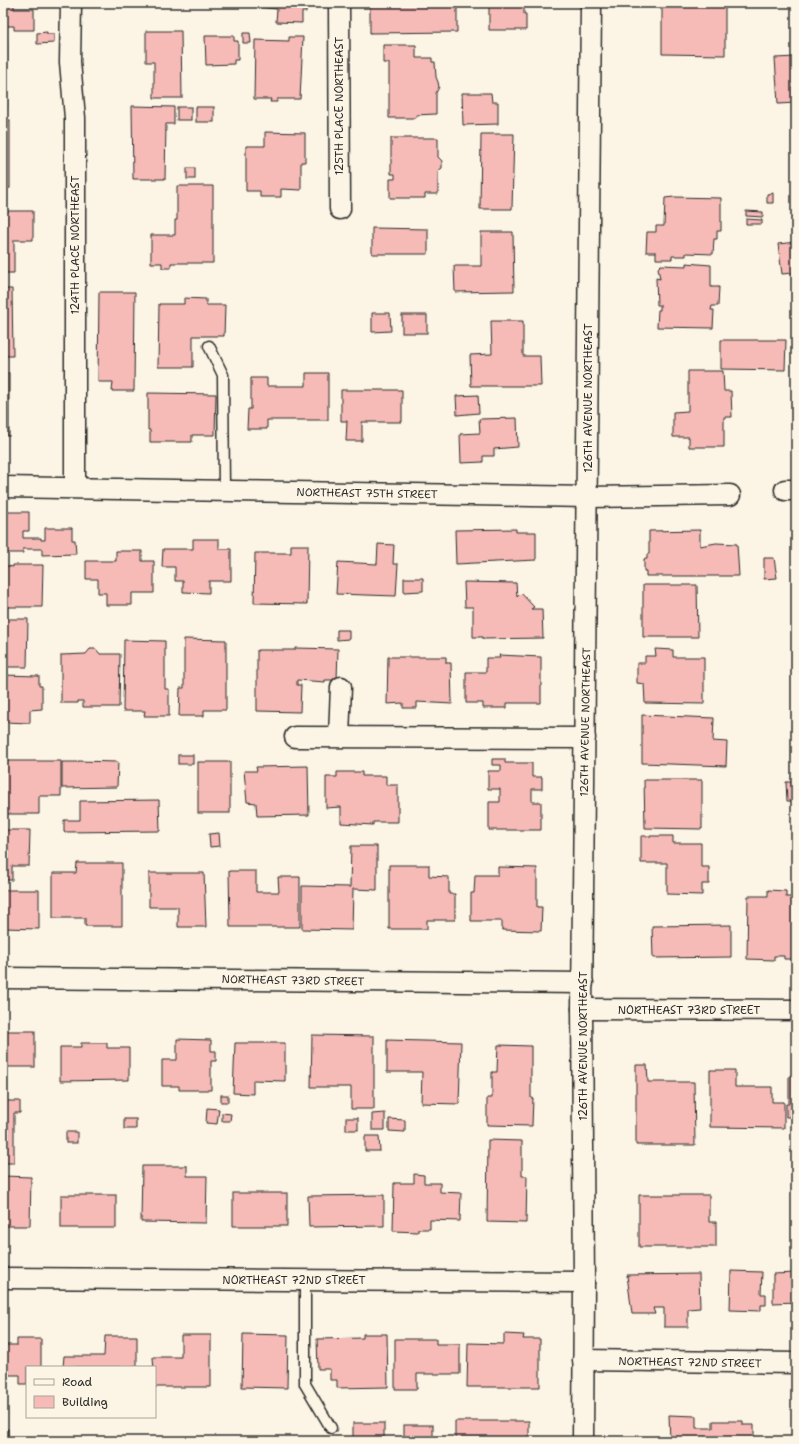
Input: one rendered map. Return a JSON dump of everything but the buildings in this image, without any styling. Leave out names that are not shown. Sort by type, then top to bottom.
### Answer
[{"type":"street","name":"124TH PLACE NORTHEAST","points":[[71,3],[70,62],[75,118],[75,487]]},
{"type":"street","name":"125TH PLACE NORTHEAST","points":[[339,3],[340,209]]},
{"type":"street","name":"126TH AVENUE NORTHEAST","points":[[583,1441],[584,1282],[582,1009],[588,498],[591,3]]},
{"type":"street","name":"NORTHEAST 75TH STREET","points":[[3,487],[75,487],[588,498],[730,495]]},
{"type":"street","points":[[339,736],[341,687]]},
{"type":"street","points":[[295,737],[585,738]]},
{"type":"street","name":"NORTHEAST 73RD STREET","points":[[3,978],[583,983]]},
{"type":"street","name":"NORTHEAST 73RD STREET","points":[[582,1009],[796,1010]]},
{"type":"street","name":"NORTHEAST 72ND STREET","points":[[3,1278],[584,1282]]},
{"type":"street","name":"NORTHEAST 72ND STREET","points":[[583,1360],[796,1363]]},
{"type":"lane","points":[[209,346],[223,375],[224,490]]},
{"type":"lane","points":[[305,1280],[305,1384],[331,1428]]}]
